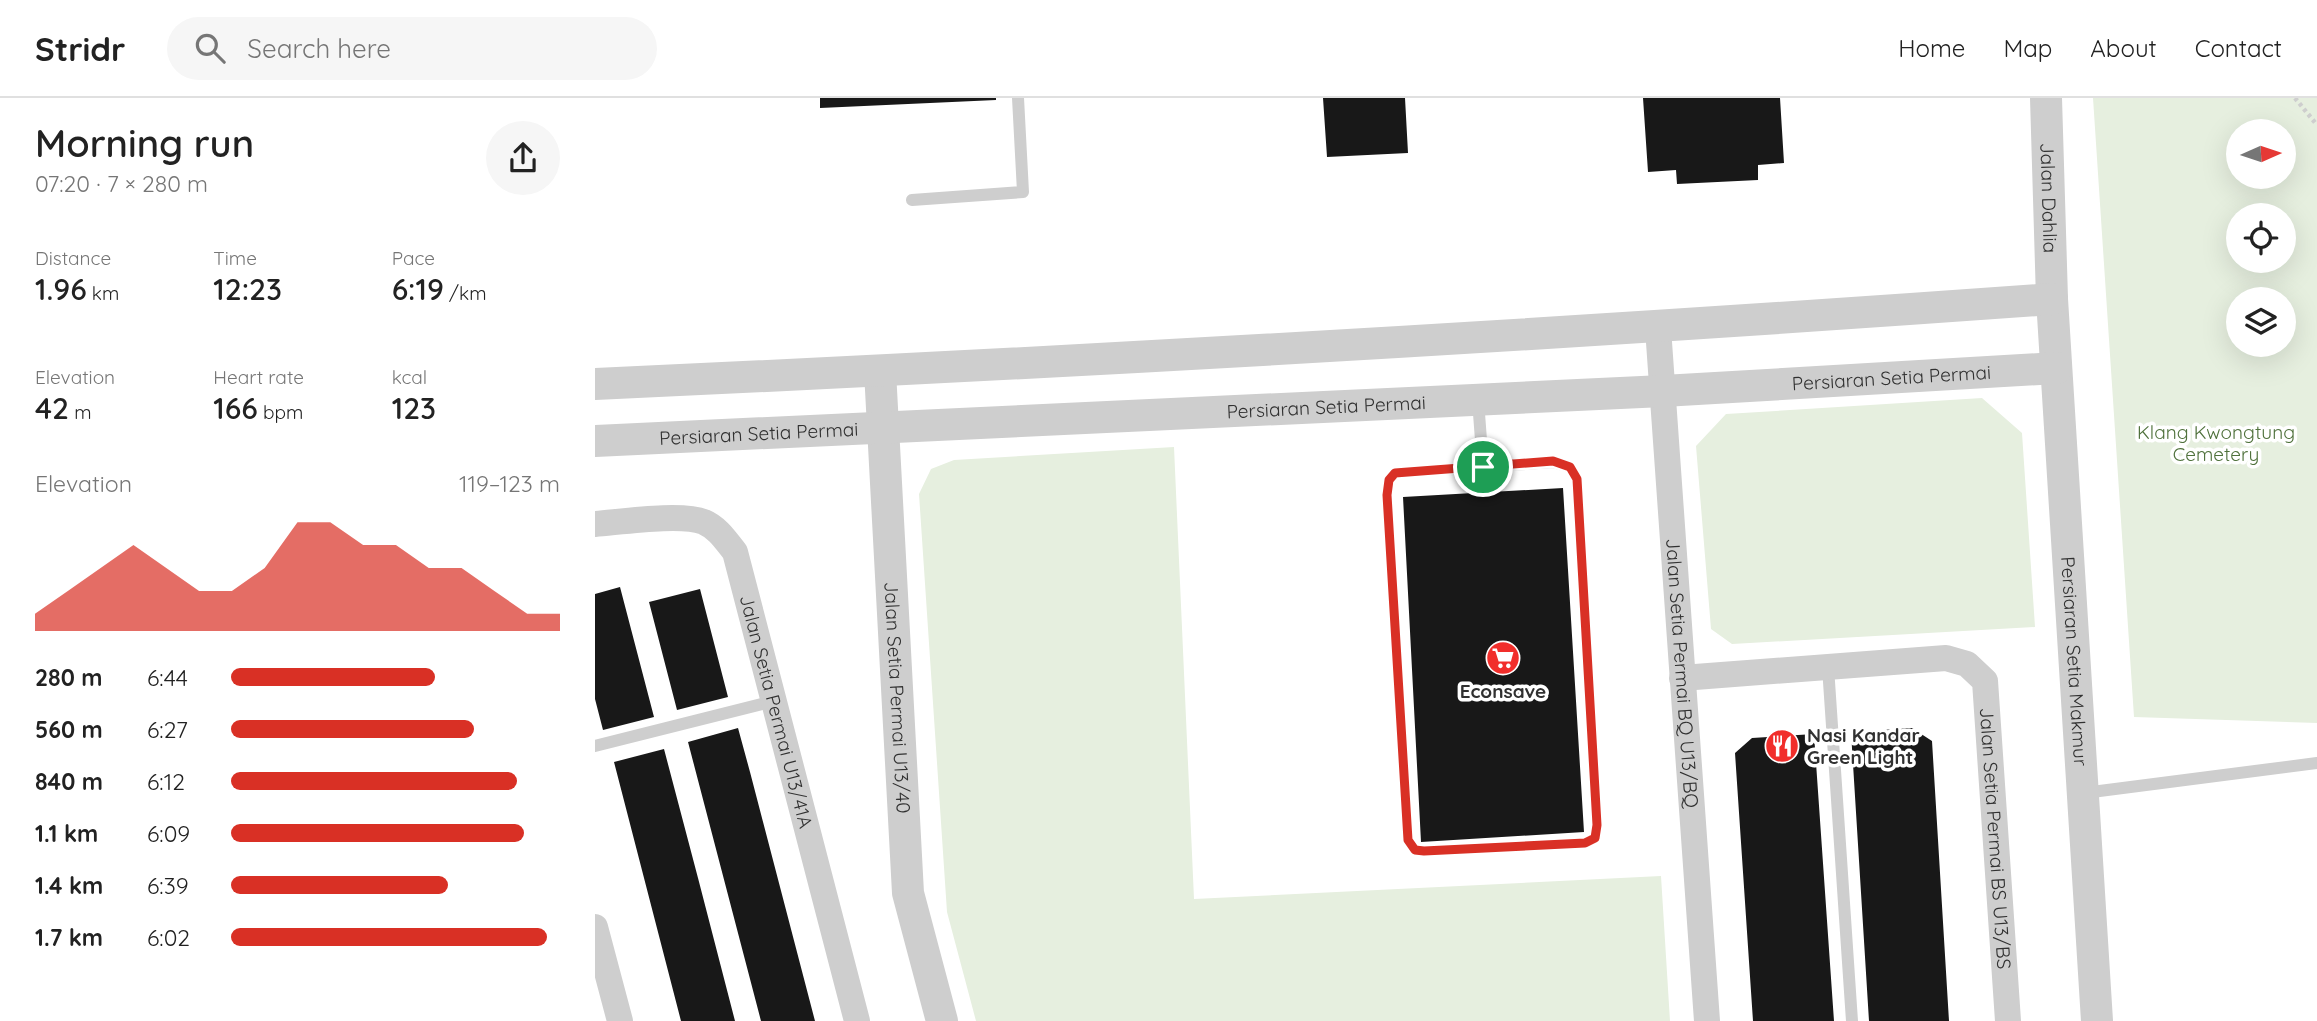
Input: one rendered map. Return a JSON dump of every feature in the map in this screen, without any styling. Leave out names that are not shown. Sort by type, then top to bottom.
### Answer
[{"type":"street","name":"Jalan Dahlia","points":[[2046,98],[2052,299]]},
{"type":"street","points":[[595,384],[1658,328],[2052,299]]},
{"type":"street","name":"Persiaran Setia Makmur","points":[[2052,299],[2098,1021]]},
{"type":"street","name":"Jalan Setia Permai BQ U13/BQ","points":[[1658,328],[1707,1021]]},
{"type":"street","name":"Persiaran Setia Permai","points":[[595,442],[1663,391],[2056,368]]},
{"type":"street","name":"Jalan Setia Permai U13/40","points":[[880,371],[908,892],[942,1021]]},
{"type":"street","name":"Jalan Setia Permai U13/41A","points":[[595,524],[685,519],[704,522],[722,534],[735,552],[857,1021]]},
{"type":"street","name":"Jalan Setia Permai BS U13/BS","points":[[1828,667],[1946,658],[1967,664],[1985,681],[2008,1021]]},
{"type":"street","points":[[1682,678],[1828,667]]},
{"type":"street","points":[[595,927],[620,1021]]},
{"type":"lane","points":[[912,200],[1023,192],[1018,98]]},
{"type":"lane","points":[[1478,399],[1483,467]]},
{"type":"lane","points":[[1553,461],[1570,467],[1577,479],[1597,825],[1595,838],[1585,843],[1424,851],[1415,850],[1408,840],[1388,508],[1389,480],[1395,473],[1483,467],[1553,461]]},
{"type":"lane","points":[[1828,667],[1852,1021]]},
{"type":"lane","points":[[595,747],[774,701]]},
{"type":"lane","points":[[2084,793],[2317,763]]},
{"type":"path","points":[[2295,98],[2317,125]]},
{"type":"green space","name":"Klang Kwongtung Cemetery","points":[[2093,98],[2317,98],[2317,723],[2134,717]]},
{"type":"green space","points":[[1982,398],[2022,433],[2035,627],[1732,644],[1711,629],[1696,446],[1726,414]]},
{"type":"green space","points":[[1174,447],[1194,899],[1661,876],[1670,1021],[976,1021],[947,912],[919,494],[931,469],[954,460]]},
{"type":"building","points":[[820,98],[996,98],[996,100],[820,108]]},
{"type":"building","points":[[1323,98],[1405,98],[1408,153],[1327,157]]},
{"type":"building","points":[[1643,98],[1780,98],[1784,163],[1758,165],[1758,180],[1677,184],[1676,170],[1648,172]]},
{"type":"building","points":[[1563,488],[1584,832],[1421,842],[1403,497]]},
{"type":"building","points":[[620,587],[654,717],[603,730],[595,699],[595,594]]},
{"type":"building","points":[[700,589],[728,697],[677,710],[649,602]]},
{"type":"building","points":[[738,728],[815,1021],[761,1021],[688,742]]},
{"type":"building","points":[[1912,728],[1932,741],[1949,1021],[1869,1021],[1851,732]]},
{"type":"building","points":[[1814,734],[1834,1021],[1753,1021],[1735,753],[1752,738]]},
{"type":"building","points":[[664,749],[735,1021],[681,1021],[614,762]]},
{"type":"place","name":"Econsave","points":[[1503,658]]},
{"type":"place","name":"Nasi Kandar Green Light","points":[[1782,746]]},
{"type":"route","points":[[1553,461],[1570,467],[1577,479],[1597,825],[1595,838],[1585,843],[1424,851],[1415,850],[1408,840],[1387,495],[1389,480],[1395,473],[1483,467],[1553,461]]}]
